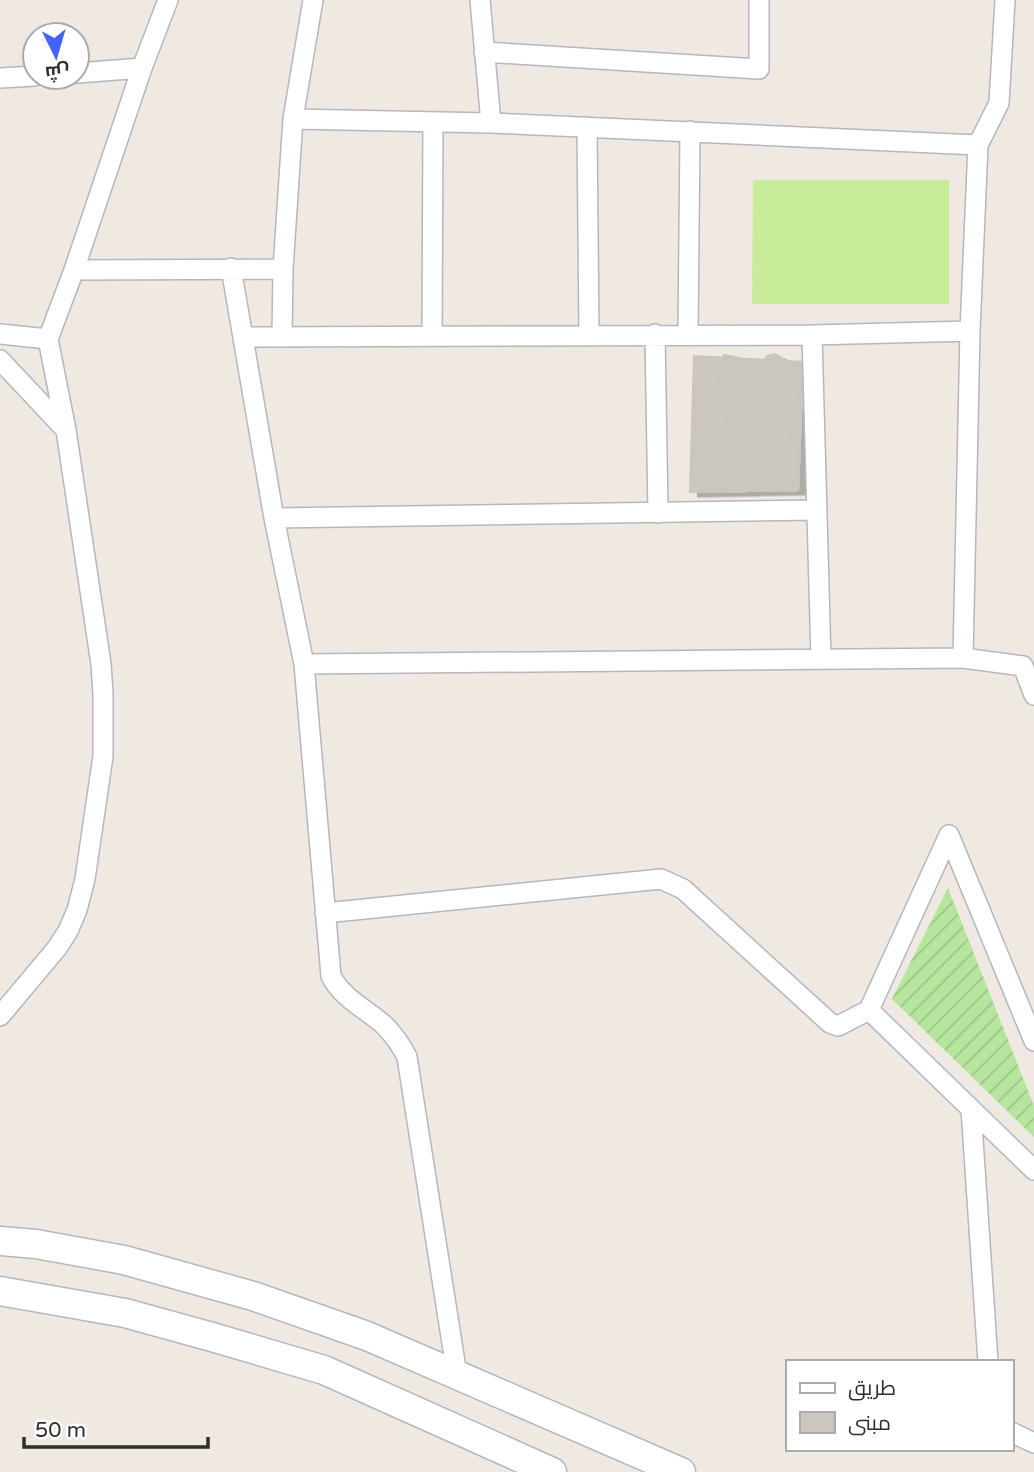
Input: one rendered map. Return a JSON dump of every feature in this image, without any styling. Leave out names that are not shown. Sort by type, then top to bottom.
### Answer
[{"type":"main road","points":[[0,1241],[36,1244],[124,1260],[253,1296],[367,1336],[681,1472]]},
{"type":"main road","points":[[0,1291],[125,1313],[324,1370],[552,1472]]},
{"type":"street","points":[[0,1016],[57,948],[77,910],[85,880],[103,757],[101,664],[66,430],[48,339],[168,0]]},
{"type":"street","points":[[282,336],[283,268],[293,119],[313,0]]},
{"type":"street","points":[[480,0],[491,124]]},
{"type":"street","points":[[485,52],[759,69],[759,0]]},
{"type":"street","points":[[963,658],[970,331],[978,145],[999,103],[1005,0]]},
{"type":"street","points":[[91,72],[142,68]]},
{"type":"street","points":[[0,78],[21,77]]},
{"type":"street","points":[[293,119],[587,127],[978,145]]},
{"type":"street","points":[[432,335],[433,122]]},
{"type":"street","points":[[587,127],[589,335]]},
{"type":"street","points":[[688,334],[690,131]]},
{"type":"street","points":[[231,268],[274,518],[304,664],[331,976],[337,988],[384,1026],[402,1045],[407,1056],[457,1375]]},
{"type":"street","points":[[74,270],[283,268]]},
{"type":"street","points":[[244,337],[812,335],[970,331]]},
{"type":"street","points":[[0,334],[48,339]]},
{"type":"street","points":[[655,334],[658,513]]},
{"type":"street","points":[[812,335],[821,659]]},
{"type":"street","points":[[0,360],[66,430]]},
{"type":"street","points":[[274,518],[817,510]]},
{"type":"street","points":[[304,664],[1029,659],[1034,695]]},
{"type":"street","points":[[325,913],[661,879],[683,889],[830,1023],[838,1026],[869,1010],[949,835],[1034,1041]]},
{"type":"street","points":[[869,1010],[1034,1170]]},
{"type":"street","points":[[971,1109],[988,1360]]},
{"type":"street","points":[[1013,1433],[1034,1443]]},
{"type":"green space","points":[[753,180],[949,180],[949,304],[752,304]]},
{"type":"green space","points":[[948,888],[1034,1106],[1034,1137],[892,999]]},
{"type":"building","points":[[774,354],[781,357],[784,368],[803,372],[786,455],[743,445],[744,440],[722,434],[727,417],[719,413],[714,404],[724,355],[763,363],[767,356]]},
{"type":"building","points":[[694,356],[803,362],[798,490],[690,492]]}]
